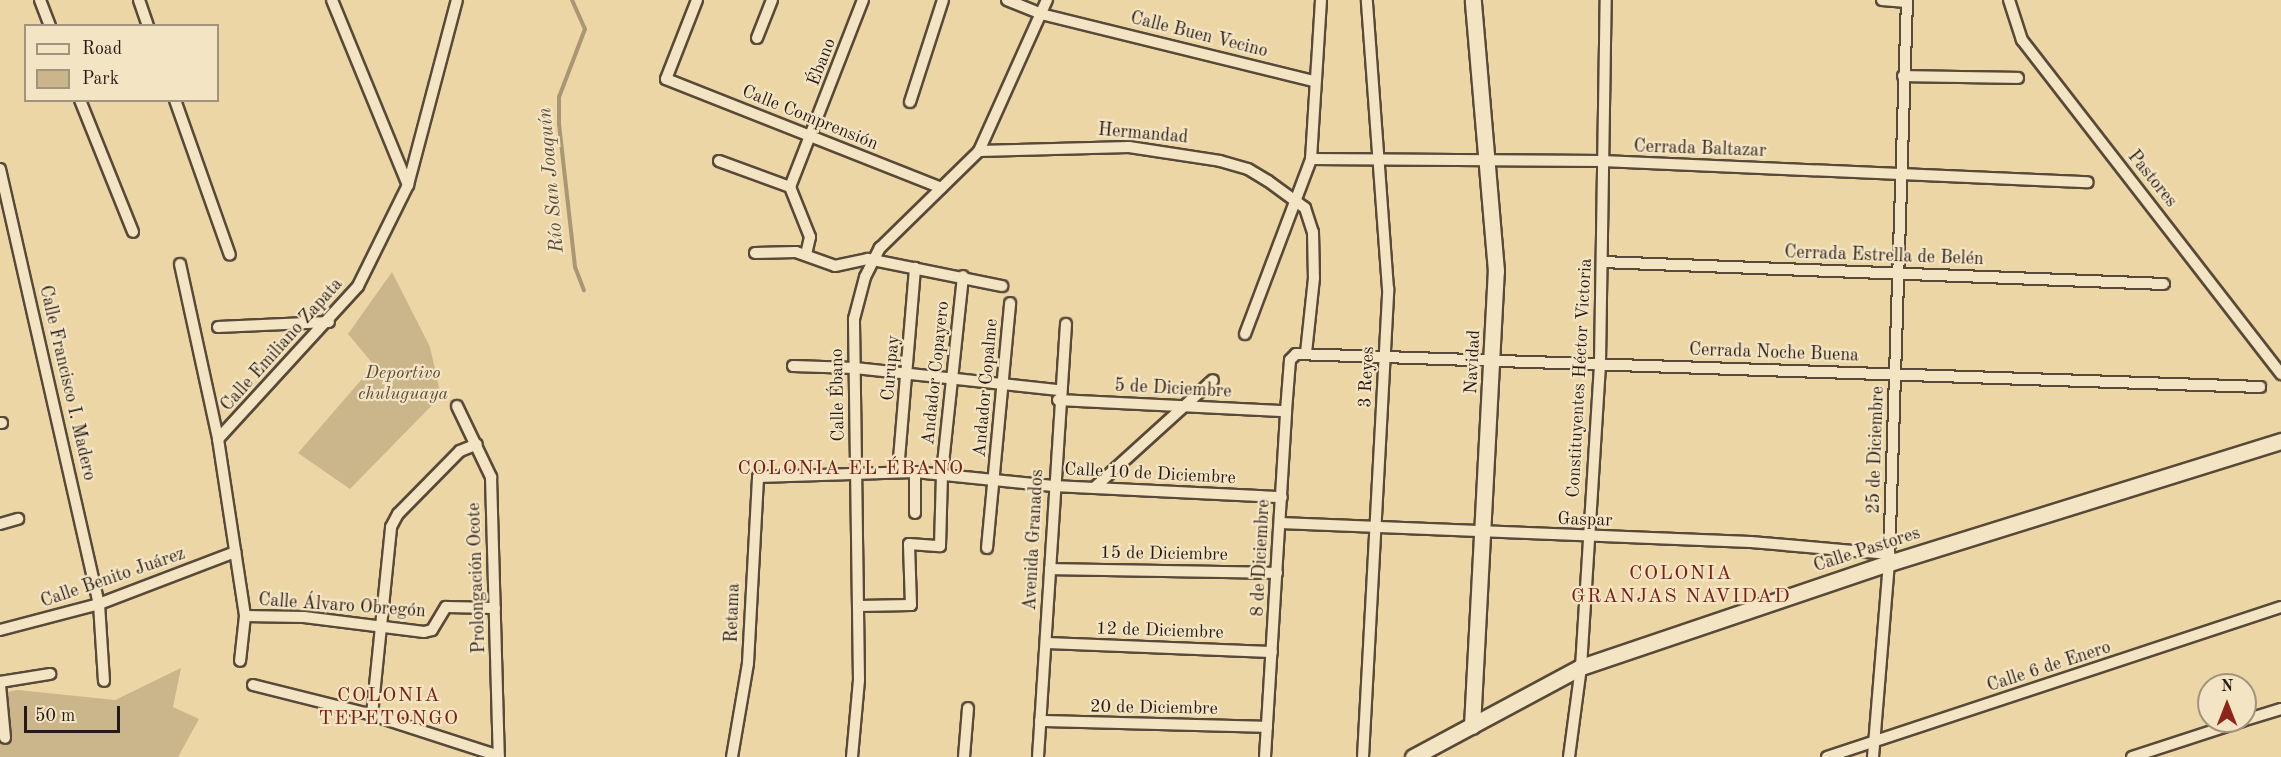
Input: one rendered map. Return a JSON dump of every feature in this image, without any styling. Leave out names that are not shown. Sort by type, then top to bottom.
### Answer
[{"type":"street","points":[[40,0],[49,24]]},
{"type":"street","points":[[139,0],[147,24]]},
{"type":"street","points":[[332,0],[408,185]]},
{"type":"street","name":"Calle Emiliano Zapata","points":[[218,440],[329,322],[358,286],[408,185],[457,0]]},
{"type":"street","name":"Calle Comprensión","points":[[697,0],[666,79],[941,188]]},
{"type":"street","points":[[757,38],[772,0]]},
{"type":"street","name":"Ébano","points":[[790,187],[812,136],[863,0]]},
{"type":"street","points":[[910,102],[943,0]]},
{"type":"street","name":"Calle Buen Vecino","points":[[1007,0],[1041,14],[1314,81]]},
{"type":"street","points":[[978,151],[1047,0]]},
{"type":"street","points":[[1245,334],[1311,159],[1314,81],[1321,0]]},
{"type":"street","name":"3 Reyes","points":[[1363,757],[1388,289],[1381,159],[1367,0]]},
{"type":"street","name":"Navidad","points":[[1472,726],[1494,358],[1496,271],[1473,0]]},
{"type":"street","name":"Constituyentes Héctor Victoria","points":[[1569,757],[1581,667],[1600,362],[1606,0]]},
{"type":"street","points":[[1882,0],[1906,1]]},
{"type":"street","name":"Pastores","points":[[2009,0],[2022,40],[2281,374]]},
{"type":"street","name":"25 de Diciembre","points":[[1873,757],[1889,558],[1906,1]]},
{"type":"street","points":[[1903,76],[2018,78]]},
{"type":"street","points":[[81,102],[133,232]]},
{"type":"street","points":[[176,102],[230,255]]},
{"type":"street","name":"Hermandad","points":[[978,151],[1075,145],[1181,153],[1248,169],[1294,200]]},
{"type":"street","name":"Calle Ébano","points":[[852,757],[859,680],[854,320],[872,261],[880,248],[978,151]]},
{"type":"street","name":"Cerrada Baltazar","points":[[1311,159],[1602,161],[2088,182]]},
{"type":"street","points":[[719,161],[790,187],[810,237],[806,255]]},
{"type":"street","name":"Calle Francisco I. Madero","points":[[0,169],[5,205],[99,604],[104,681]]},
{"type":"street","points":[[1294,200],[1305,208],[1313,232],[1314,278],[1306,353]]},
{"type":"street","points":[[755,253],[806,255],[835,266],[858,259],[963,276],[1002,286]]},
{"type":"street","name":"Cerrada Estrella de Belén","points":[[1602,262],[2164,284]]},
{"type":"street","points":[[180,264],[218,440],[245,616],[240,661]]},
{"type":"street","name":"Curupay","points":[[898,471],[915,268]]},
{"type":"street","name":"Andador Copayero","points":[[859,606],[911,605],[909,544],[940,546],[942,473],[963,276]]},
{"type":"street","name":"Andador Copalme","points":[[987,548],[1010,303]]},
{"type":"street","points":[[218,327],[329,322]]},
{"type":"street","name":"Avenida Granados","points":[[1038,757],[1058,395],[1065,324]]},
{"type":"street","name":"Cerrada Noche Buena","points":[[1290,360],[1296,354],[1306,353],[1494,358],[2260,387]]},
{"type":"street","name":"8 de Diciembre","points":[[1265,757],[1290,360]]},
{"type":"street","name":"5 de Diciembre","points":[[793,366],[855,368],[1003,384],[1058,395],[1183,407],[1286,411]]},
{"type":"street","points":[[1095,487],[1213,380]]},
{"type":"street","name":"Prolongación Ocote","points":[[457,406],[491,477],[499,757]]},
{"type":"street","name":"Calle Pastores","points":[[1413,757],[1581,667],[1889,558],[2281,441]]},
{"type":"street","points":[[372,715],[391,527],[399,514],[460,451],[477,444]]},
{"type":"street","name":"Calle 10 de Diciembre","points":[[764,474],[898,471],[995,478],[1053,486],[1282,497]]},
{"type":"street","points":[[915,472],[915,513]]},
{"type":"street","name":"Retama","points":[[732,757],[748,663],[754,484],[764,474]]},
{"type":"street","points":[[0,524],[18,519]]},
{"type":"street","name":"Gaspar","points":[[1280,523],[1751,542],[1889,558]]},
{"type":"street","name":"Calle Benito Juárez","points":[[0,630],[99,604],[235,552]]},
{"type":"street","name":"15 de Diciembre","points":[[1050,569],[1277,573]]},
{"type":"street","name":"Calle Álvaro Obregón","points":[[245,616],[381,624],[424,632],[432,630],[446,607],[495,608]]},
{"type":"street","name":"Calle 6 de Enero","points":[[1827,757],[2281,607]]},
{"type":"street","name":"12 de Diciembre","points":[[1046,643],[1272,652]]},
{"type":"street","points":[[5,738],[0,684],[50,674]]},
{"type":"street","points":[[253,685],[372,715],[499,757]]},
{"type":"street","points":[[964,757],[968,708]]},
{"type":"street","points":[[2257,717],[2281,709]]},
{"type":"street","name":"20 de Diciembre","points":[[1040,721],[1267,727]]},
{"type":"street","points":[[2132,757],[2207,733]]},
{"type":"green space","name":"Deportivo chuluguaya","points":[[392,272],[430,347],[441,396],[350,489],[298,453],[374,365],[348,334]]},
{"type":"green space","points":[[181,668],[173,707],[199,719],[178,757],[0,757],[0,693],[18,690],[115,700]]},
{"type":"waterway","name":"Río San Joaquín","points":[[572,0],[585,29],[559,97],[559,124],[575,267],[584,290]]},
{"type":"district","name":"COLONIA EL ÉBANO","points":[[851,469]]},
{"type":"district","name":"COLONIA GRANJAS NAVIDAD","points":[[1681,586]]},
{"type":"district","name":"COLONIA TEPETONGO","points":[[389,708]]}]
